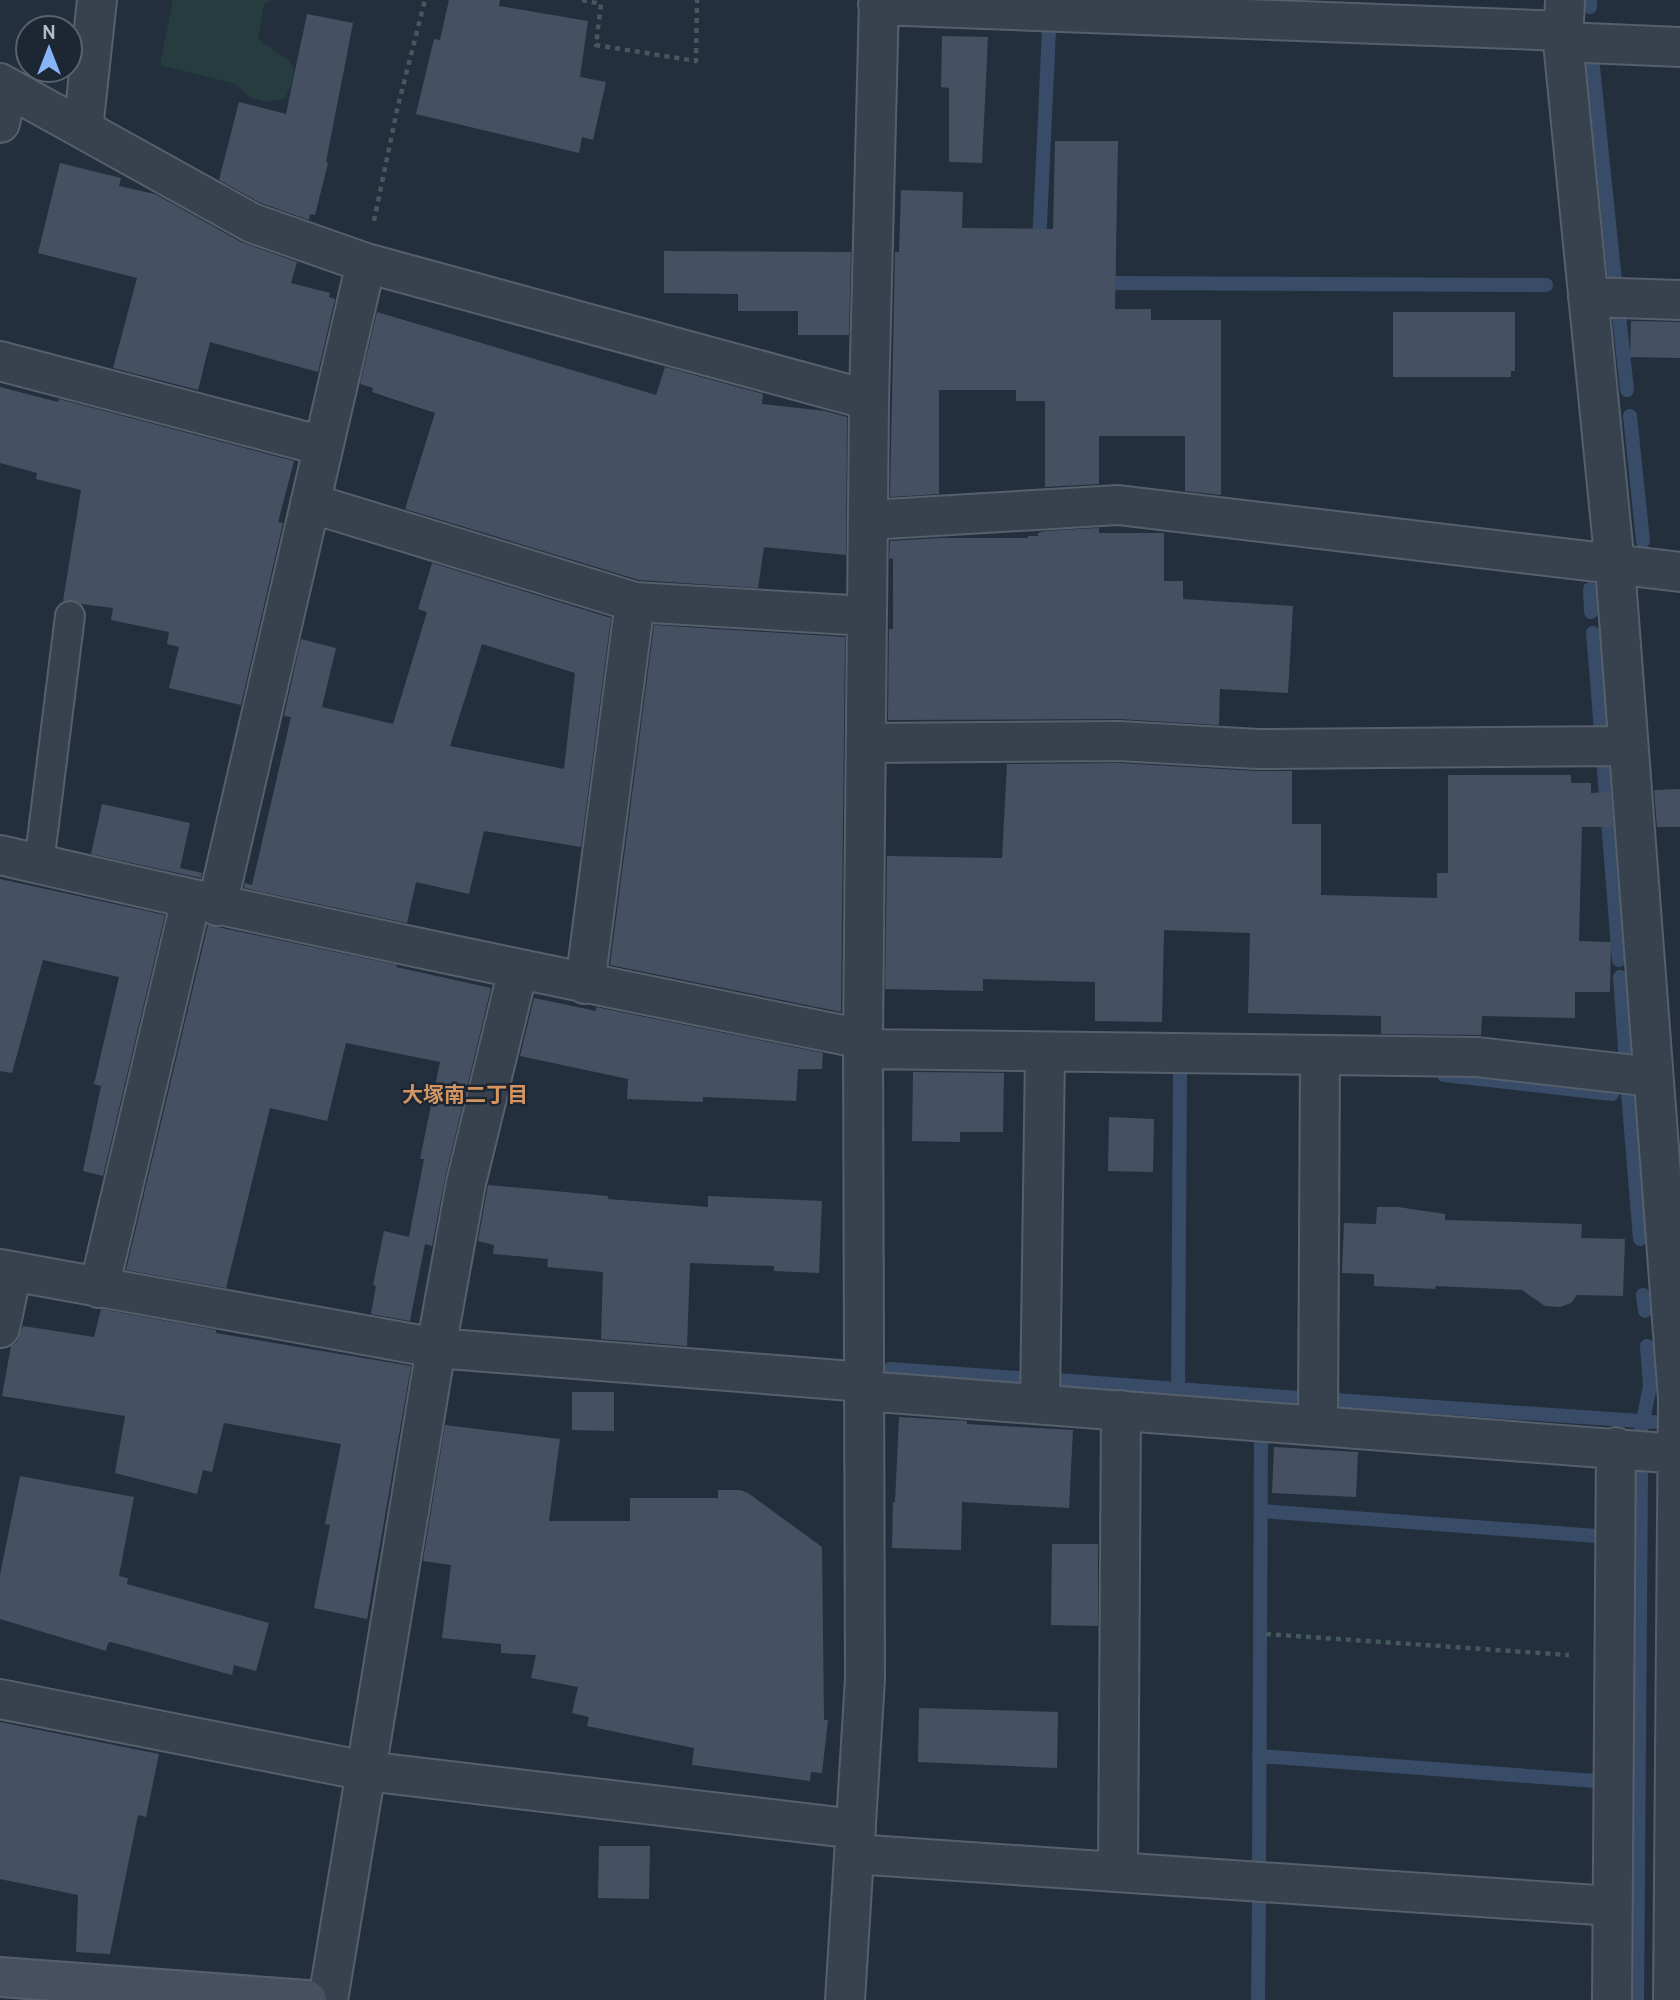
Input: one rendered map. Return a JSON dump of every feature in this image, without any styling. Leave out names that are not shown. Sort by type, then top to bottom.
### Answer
[{"type":"street","points":[[83,129],[97,0]]},
{"type":"street","points":[[845,2000],[865,1679],[863,1044],[869,400],[878,3],[1564,24],[1680,47]]},
{"type":"street","points":[[1564,24],[1662,1082],[1679,1400],[1677,1913],[1673,2000]]},
{"type":"street","points":[[2,98],[83,129],[253,223],[366,262],[869,400]]},
{"type":"street","points":[[99,1288],[310,503],[366,262]]},
{"type":"street","points":[[1588,298],[1680,300]]},
{"type":"street","points":[[0,361],[323,446]]},
{"type":"street","points":[[310,503],[635,602],[867,616]]},
{"type":"street","points":[[869,520],[1118,505],[1680,572]]},
{"type":"street","points":[[585,984],[635,602]]},
{"type":"street","points":[[866,743],[1119,741],[1258,749],[1629,746]]},
{"type":"street","points":[[0,855],[204,903],[863,1044],[1045,1052],[1477,1057],[1662,1082]]},
{"type":"street","points":[[328,2000],[466,1183],[518,970]]},
{"type":"street","points":[[1040,1404],[1045,1052]]},
{"type":"street","points":[[1318,1425],[1320,1056]]},
{"type":"street","points":[[0,1328],[6,1270],[436,1348],[1040,1404],[1679,1453]]},
{"type":"street","points":[[1118,1872],[1121,1410]]},
{"type":"street","points":[[1612,2000],[1616,1447]]},
{"type":"street","points":[[0,1699],[366,1771],[855,1842],[1118,1872],[1612,1906]]},
{"type":"street","points":[[0,1977],[85,1992],[307,2000]]},
{"type":"lane","points":[[39,864],[71,616]]},
{"type":"path","points":[[366,262],[397,110],[425,0]]},
{"type":"path","points":[[582,0],[601,4],[596,46],[696,61],[697,0]]},
{"type":"path","points":[[1266,1634],[1614,1658]]},
{"type":"green space","points":[[173,0],[271,0],[264,4],[258,38],[293,67],[294,75],[285,98],[265,102],[248,97],[236,84],[160,65]]},
{"type":"building","points":[[449,0],[500,0],[499,6],[588,21],[580,77],[606,82],[593,140],[582,137],[579,153],[416,114],[434,39],[440,40]]},
{"type":"building","points":[[307,14],[353,23],[326,162],[328,163],[315,215],[310,214],[309,220],[261,203],[219,180],[239,102],[286,114]]},
{"type":"building","points":[[942,36],[988,37],[982,163],[949,162],[949,88],[941,87]]},
{"type":"building","points":[[1055,141],[1118,141],[1115,309],[1151,309],[1151,320],[1221,320],[1221,495],[1185,491],[1185,436],[1099,436],[1099,484],[1045,487],[1045,401],[1016,401],[1016,390],[939,390],[939,494],[890,497],[895,252],[899,252],[901,190],[963,192],[962,228],[1053,229]]},
{"type":"building","points":[[60,163],[121,178],[119,186],[155,194],[241,242],[297,262],[291,283],[330,293],[329,297],[335,299],[318,372],[210,342],[198,390],[113,368],[137,278],[38,253]]},
{"type":"building","points":[[664,251],[851,252],[849,335],[798,335],[798,311],[738,311],[738,294],[664,293]]},
{"type":"building","points":[[377,312],[656,395],[665,367],[763,394],[762,404],[825,411],[847,417],[846,555],[764,547],[758,588],[639,580],[405,509],[435,413],[372,392],[373,388],[360,384]]},
{"type":"building","points":[[1393,312],[1515,312],[1515,371],[1511,371],[1511,377],[1393,377]]},
{"type":"building","points":[[1631,321],[1680,322],[1680,358],[1630,357]]},
{"type":"building","points":[[0,387],[58,402],[59,399],[294,461],[278,522],[283,523],[241,705],[169,688],[179,647],[167,644],[169,632],[111,620],[113,608],[81,604],[73,600],[63,601],[81,490],[36,479],[37,473],[0,463]]},
{"type":"building","points":[[1099,528],[1099,533],[1164,533],[1164,581],[1183,581],[1183,599],[1293,606],[1288,693],[1220,689],[1219,725],[1119,719],[888,720],[889,629],[893,629],[893,559],[889,558],[890,541],[1028,538],[1045,531]]},
{"type":"building","points":[[432,563],[611,618],[581,847],[484,831],[469,894],[416,882],[407,923],[244,888],[245,883],[252,885],[291,717],[284,716],[301,639],[336,648],[322,707],[393,724],[427,612],[418,609]],"holes":[[[482,644],[575,673],[564,769],[450,746]]]},
{"type":"building","points":[[654,625],[845,637],[841,1012],[610,965]]},
{"type":"building","points":[[1118,763],[1292,771],[1292,824],[1321,824],[1321,895],[1437,898],[1437,873],[1448,873],[1448,775],[1571,775],[1571,783],[1591,783],[1591,793],[1610,792],[1613,827],[1582,827],[1579,941],[1611,942],[1610,992],[1575,992],[1575,1018],[1482,1016],[1481,1035],[1381,1034],[1381,1016],[1248,1013],[1250,933],[1164,930],[1162,1022],[1095,1021],[1095,982],[983,979],[983,991],[885,989],[887,856],[1002,858],[1007,764]]},
{"type":"building","points":[[1680,789],[1680,827],[1657,827],[1654,790]]},
{"type":"building","points":[[102,804],[190,823],[180,868],[202,873],[201,878],[91,854]]},
{"type":"building","points":[[0,879],[165,915],[103,1176],[83,1171],[101,1086],[94,1084],[119,977],[43,960],[12,1073],[0,1071]]},
{"type":"building","points":[[208,925],[491,988],[445,1178],[432,1246],[425,1244],[410,1321],[371,1314],[376,1286],[373,1285],[384,1231],[409,1237],[424,1159],[420,1159],[440,1062],[346,1043],[327,1121],[270,1108],[226,1288],[126,1270]]},
{"type":"building","points":[[534,998],[596,1011],[596,1007],[823,1053],[822,1069],[798,1069],[796,1101],[703,1097],[703,1102],[627,1099],[628,1079],[520,1056]]},
{"type":"building","points":[[913,1072],[1004,1073],[1003,1132],[960,1132],[960,1142],[912,1141]]},
{"type":"building","points":[[1109,1117],[1154,1119],[1153,1172],[1108,1171]]},
{"type":"building","points":[[488,1185],[708,1207],[708,1196],[822,1201],[819,1273],[774,1271],[774,1266],[690,1263],[687,1346],[601,1339],[603,1272],[547,1267],[548,1259],[493,1254],[494,1245],[478,1241]]},
{"type":"building","points":[[1377,1207],[1398,1207],[1445,1214],[1445,1220],[1582,1224],[1581,1238],[1625,1239],[1623,1296],[1577,1295],[1571,1303],[1560,1307],[1545,1306],[1522,1290],[1374,1286],[1374,1274],[1342,1273],[1344,1223],[1376,1224]]},
{"type":"building","points":[[101,1309],[216,1330],[216,1333],[411,1366],[367,1619],[314,1608],[330,1525],[325,1524],[341,1444],[224,1423],[212,1472],[203,1470],[197,1494],[115,1473],[125,1416],[2,1396],[11,1346],[17,1342],[23,1326],[94,1337]]},
{"type":"building","points":[[572,1392],[614,1392],[614,1431],[572,1430]]},
{"type":"building","points":[[899,1417],[1073,1430],[1069,1508],[962,1502],[961,1550],[892,1548]]},
{"type":"building","points":[[445,1425],[560,1439],[549,1521],[630,1521],[630,1498],[718,1498],[718,1490],[740,1490],[748,1493],[822,1547],[824,1720],[828,1720],[822,1773],[811,1772],[810,1781],[692,1765],[694,1748],[587,1726],[589,1717],[572,1713],[578,1687],[531,1678],[536,1655],[501,1653],[501,1644],[442,1638],[451,1565],[423,1561]]},
{"type":"building","points":[[1274,1447],[1358,1452],[1356,1497],[1272,1493]]},
{"type":"building","points":[[20,1476],[134,1497],[119,1576],[128,1578],[127,1584],[269,1623],[256,1671],[234,1665],[232,1675],[111,1642],[108,1643],[106,1651],[0,1619],[0,1575]]},
{"type":"building","points":[[1052,1544],[1098,1544],[1098,1626],[1051,1625]]},
{"type":"building","points":[[919,1708],[1058,1712],[1057,1768],[918,1762]]},
{"type":"building","points":[[0,1722],[159,1754],[146,1817],[138,1815],[110,1954],[76,1952],[78,1895],[0,1879]]},
{"type":"building","points":[[599,1846],[650,1846],[649,1899],[598,1898]]},
{"type":"waterway","points":[[1590,0],[1590,7]]},
{"type":"waterway","points":[[1039,245],[1049,30]]},
{"type":"waterway","points":[[1593,67],[1615,281]]},
{"type":"waterway","points":[[1098,283],[1546,285]]},
{"type":"waterway","points":[[1619,315],[1627,390]]},
{"type":"waterway","points":[[1630,416],[1643,541]]},
{"type":"waterway","points":[[1590,589],[1591,612]]},
{"type":"waterway","points":[[1593,633],[1601,730]]},
{"type":"waterway","points":[[1603,759],[1619,960]]},
{"type":"waterway","points":[[1620,977],[1625,1049]]},
{"type":"waterway","points":[[1178,1389],[1180,1070]]},
{"type":"waterway","points":[[1444,1075],[1612,1094]]},
{"type":"waterway","points":[[1628,1093],[1640,1239]]},
{"type":"waterway","points":[[1643,1295],[1645,1311]]},
{"type":"waterway","points":[[1641,1431],[1650,1386],[1647,1346]]},
{"type":"waterway","points":[[890,1369],[1019,1378]]},
{"type":"waterway","points":[[1057,1380],[1299,1398]]},
{"type":"waterway","points":[[1334,1400],[1654,1422]]},
{"type":"waterway","points":[[1259,1867],[1261,1437]]},
{"type":"waterway","points":[[1637,2000],[1641,1475]]},
{"type":"waterway","points":[[1261,1511],[1597,1536]]},
{"type":"waterway","points":[[1259,1756],[1595,1781]]},
{"type":"waterway","points":[[1258,2000],[1259,1898]]},
{"type":"district","name":"大塚南二丁目","points":[[465,1094]]}]
